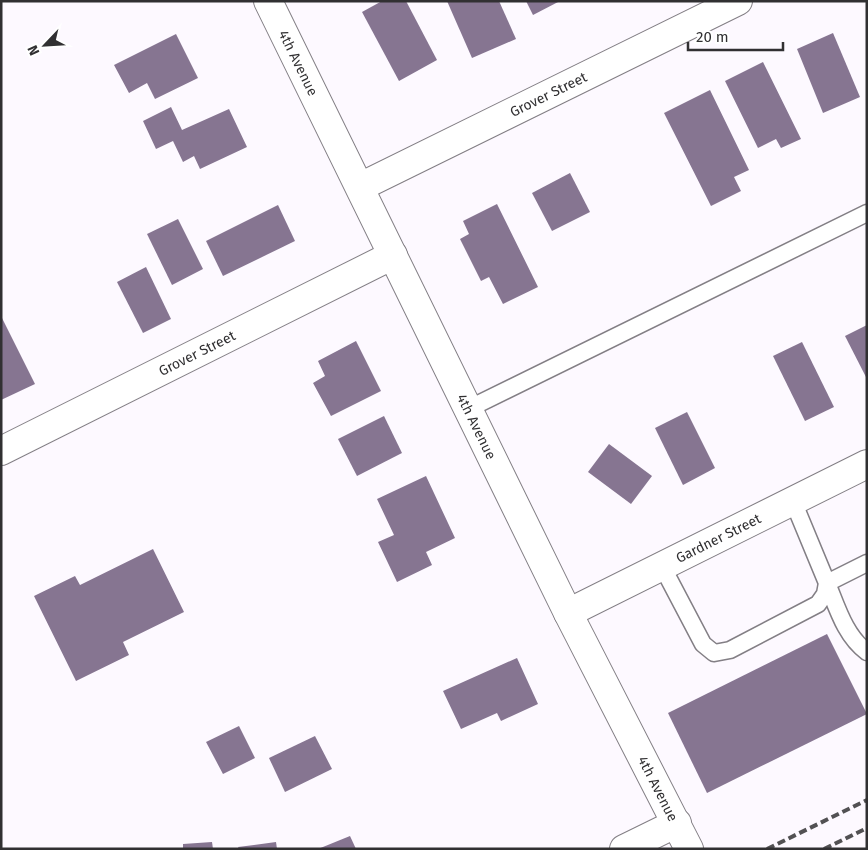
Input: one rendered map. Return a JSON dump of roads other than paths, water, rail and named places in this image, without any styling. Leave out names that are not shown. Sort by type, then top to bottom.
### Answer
[{"type":"street","name":"4th Avenue","points":[[268,1],[568,613],[689,849]]},
{"type":"street","name":"Grover Street","points":[[360,187],[738,1]]},
{"type":"street","name":"Grover Street","points":[[1,451],[393,256]]},
{"type":"street","name":"Gardner Street","points":[[568,613],[867,464]]},
{"type":"street","points":[[624,849],[677,823]]},
{"type":"lane","points":[[468,409],[867,213]]},
{"type":"lane","points":[[793,501],[845,626],[858,646],[867,652]]},
{"type":"lane","points":[[827,583],[867,563]]},
{"type":"lane","points":[[662,566],[703,644],[714,653],[730,650],[818,604],[825,594],[827,583]]},
{"type":"railway","points":[[767,849],[867,800]]},
{"type":"railway","points":[[824,849],[867,828]]}]
